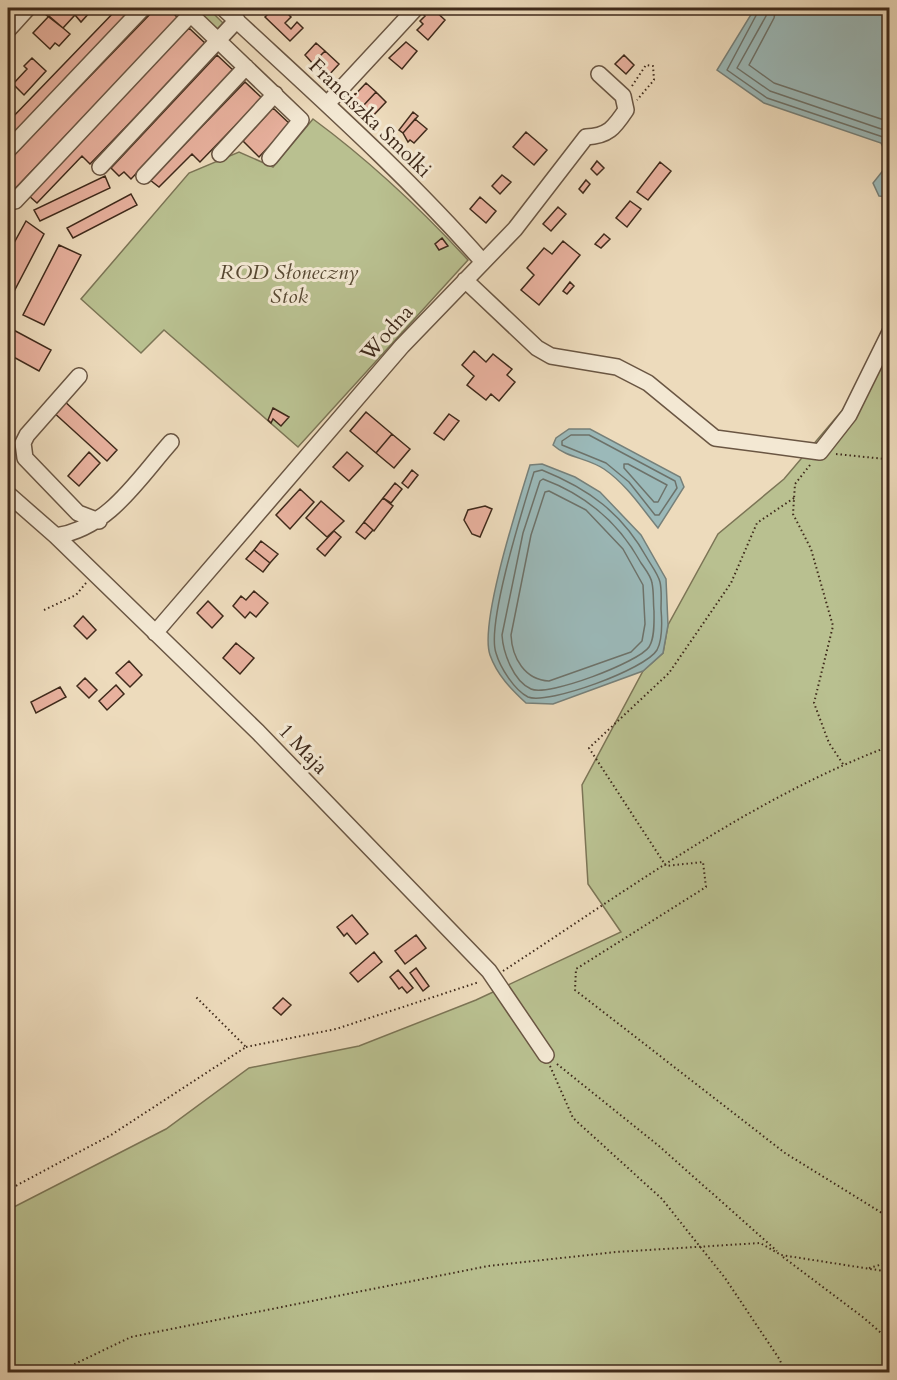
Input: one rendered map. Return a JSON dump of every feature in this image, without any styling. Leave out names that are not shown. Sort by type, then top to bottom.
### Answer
[{"type":"street","points":[[8,27],[28,8]]},
{"type":"street","points":[[8,150],[143,8]]},
{"type":"street","name":"Franciszka Smolki","points":[[224,8],[446,220],[483,262]]},
{"type":"street","points":[[327,104],[416,8]]},
{"type":"street","points":[[15,201],[188,11],[301,120],[270,158]]},
{"type":"street","points":[[100,167],[237,20]]},
{"type":"street","points":[[144,176],[246,67]]},
{"type":"street","points":[[599,74],[623,96],[626,111]]},
{"type":"street","points":[[220,154],[275,94]]},
{"type":"street","name":"Wodna","points":[[155,633],[402,346],[515,229],[586,137],[601,136],[615,126],[626,111]]},
{"type":"street","points":[[465,280],[537,348],[551,356],[617,367],[648,383],[715,438],[820,452],[849,415],[890,332]]},
{"type":"street","points":[[79,376],[27,435],[23,452],[26,459],[78,513],[99,521]]},
{"type":"street","points":[[56,536],[72,534],[99,521],[171,442]]},
{"type":"street","name":"1 Maja","points":[[8,494],[56,536],[258,732],[493,977],[546,1055]]},
{"type":"path","points":[[626,111],[654,80],[653,66],[646,65],[632,87]]},
{"type":"path","points":[[843,764],[829,743],[814,703],[833,626],[812,549],[793,514],[795,484],[820,452],[885,459],[890,465]]},
{"type":"path","points":[[666,866],[589,748],[669,672],[731,583],[757,523],[794,498]]},
{"type":"path","points":[[44,610],[76,595],[95,574]]},
{"type":"path","points":[[8,1190],[111,1135],[246,1047],[336,1029],[493,977],[760,805],[843,764],[890,747]]},
{"type":"path","points":[[666,866],[703,862],[706,887],[576,969],[575,990],[785,1153],[890,1218]]},
{"type":"path","points":[[195,996],[246,1047]]},
{"type":"path","points":[[546,1055],[573,1118],[662,1199],[700,1247],[780,1360],[784,1372]]},
{"type":"path","points":[[546,1055],[659,1146],[781,1255],[864,1318],[890,1341]]},
{"type":"path","points":[[57,1372],[131,1337],[488,1266],[616,1252],[760,1243],[781,1255],[890,1272]]},
{"type":"path","points":[[868,1268],[890,1262]]},
{"type":"green space","points":[[192,8],[208,8],[225,25],[217,30]]},
{"type":"green space","name":"ROD Słoneczny Stok","points":[[313,119],[355,151],[394,186],[468,260],[298,447],[164,330],[141,353],[81,299],[189,173],[239,152],[273,167]]},
{"type":"green space","points":[[889,355],[889,1372],[8,1372],[8,1210],[166,1129],[249,1068],[359,1046],[476,1000],[621,932],[588,884],[582,785],[643,671],[663,653],[668,625],[718,534],[784,479]]},
{"type":"water","points":[[755,8],[889,8],[889,160],[881,143],[764,103],[717,70]]},
{"type":"water","points":[[889,163],[889,197],[879,196],[873,183]]},
{"type":"water","points":[[569,429],[590,429],[680,477],[684,487],[658,528],[633,496],[612,475],[598,465],[565,453],[553,445],[556,438]]},
{"type":"water","points":[[542,464],[575,477],[600,492],[641,535],[666,579],[668,625],[663,653],[643,671],[553,704],[526,703],[515,692],[493,662],[488,639],[495,590],[530,465]]},
{"type":"building","points":[[52,8],[88,8],[91,11],[81,22],[75,15],[63,28],[45,14]]},
{"type":"building","points":[[118,8],[134,8],[8,139],[8,122]]},
{"type":"building","points":[[156,8],[168,8],[178,18],[8,196],[8,161]]},
{"type":"building","points":[[274,8],[289,9],[286,12],[291,17],[285,23],[291,29],[297,22],[303,28],[290,41],[265,17]]},
{"type":"building","points":[[426,8],[430,10],[432,8],[445,20],[428,40],[417,30],[423,24],[420,21],[425,16],[422,13]]},
{"type":"building","points":[[49,16],[70,34],[59,46],[55,43],[50,49],[33,33]]},
{"type":"building","points":[[189,28],[206,44],[90,164],[82,156],[37,203],[28,195]]},
{"type":"building","points":[[406,42],[417,51],[402,69],[389,58]]},
{"type":"building","points":[[316,43],[325,51],[319,57],[322,60],[315,66],[305,55]]},
{"type":"building","points":[[325,51],[339,64],[328,76],[316,65],[322,60],[319,57]]},
{"type":"building","points":[[217,55],[234,71],[131,179],[124,172],[119,176],[111,168]]},
{"type":"building","points":[[624,55],[634,65],[626,74],[615,64]]},
{"type":"building","points":[[32,58],[46,71],[24,95],[13,84],[27,69],[24,66]]},
{"type":"building","points":[[245,82],[262,98],[200,162],[192,154],[159,187],[150,180]]},
{"type":"building","points":[[366,83],[376,92],[363,106],[359,102],[357,105],[351,99]]},
{"type":"building","points":[[376,92],[386,102],[371,118],[363,106]]},
{"type":"building","points":[[273,108],[290,124],[259,157],[243,141]]},
{"type":"building","points":[[413,112],[418,116],[403,133],[399,130]]},
{"type":"building","points":[[415,119],[427,129],[414,143],[410,140],[408,142],[403,133]]},
{"type":"building","points":[[526,132],[547,150],[534,165],[513,147]]},
{"type":"building","points":[[597,161],[604,168],[597,175],[591,169]]},
{"type":"building","points":[[660,162],[671,171],[648,200],[637,192]]},
{"type":"building","points":[[502,175],[511,182],[500,194],[492,186]]},
{"type":"building","points":[[105,176],[110,188],[40,221],[34,210]]},
{"type":"building","points":[[586,180],[590,184],[583,193],[579,189]]},
{"type":"building","points":[[131,194],[137,205],[73,238],[67,228]]},
{"type":"building","points":[[480,197],[496,211],[486,223],[470,209]]},
{"type":"building","points":[[630,201],[641,209],[627,227],[616,218]]},
{"type":"building","points":[[558,207],[566,214],[551,231],[543,224]]},
{"type":"building","points":[[26,221],[44,234],[8,303],[8,254]]},
{"type":"building","points":[[604,234],[610,239],[601,248],[595,244]]},
{"type":"building","points":[[442,238],[448,246],[439,250],[435,244]]},
{"type":"building","points":[[563,241],[580,255],[539,305],[521,290],[534,275],[527,268],[544,248],[552,254]]},
{"type":"building","points":[[59,245],[81,255],[44,325],[23,315]]},
{"type":"building","points":[[570,282],[574,286],[567,294],[563,291]]},
{"type":"building","points":[[8,327],[51,350],[39,371],[8,354]]},
{"type":"building","points":[[474,351],[486,362],[493,354],[512,369],[507,375],[515,382],[499,401],[491,394],[486,400],[467,385],[474,376],[462,365]]},
{"type":"building","points":[[62,399],[117,450],[107,461],[52,411]]},
{"type":"building","points":[[273,408],[289,417],[281,426],[273,419],[271,423],[268,420]]},
{"type":"building","points":[[366,412],[392,434],[376,453],[350,431]]},
{"type":"building","points":[[449,414],[459,421],[444,440],[434,433]]},
{"type":"building","points":[[392,434],[410,449],[394,468],[376,453]]},
{"type":"building","points":[[89,452],[100,463],[79,486],[68,476]]},
{"type":"building","points":[[347,452],[363,466],[349,481],[333,467]]},
{"type":"building","points":[[412,470],[418,475],[408,488],[402,483]]},
{"type":"building","points":[[395,483],[402,489],[391,503],[383,498]]},
{"type":"building","points":[[300,489],[314,502],[290,529],[276,515]]},
{"type":"building","points":[[383,498],[393,506],[374,531],[364,522]]},
{"type":"building","points":[[321,501],[344,521],[327,537],[306,518]]},
{"type":"building","points":[[485,506],[492,509],[480,537],[472,534],[464,520],[468,510]]},
{"type":"building","points":[[364,522],[373,530],[365,539],[356,532]]},
{"type":"building","points":[[334,531],[341,537],[325,556],[317,549]]},
{"type":"building","points":[[261,541],[278,554],[270,563],[254,550]]},
{"type":"building","points":[[254,550],[270,563],[263,572],[246,559]]},
{"type":"building","points":[[254,591],[268,603],[256,617],[250,612],[245,618],[233,606],[241,596],[246,600]]},
{"type":"building","points":[[208,601],[223,616],[212,628],[197,613]]},
{"type":"building","points":[[83,616],[96,630],[87,639],[74,626]]},
{"type":"building","points":[[236,643],[254,658],[240,674],[223,658]]},
{"type":"building","points":[[129,661],[142,675],[130,687],[116,673]]},
{"type":"building","points":[[85,678],[97,690],[89,698],[77,686]]},
{"type":"building","points":[[116,685],[124,694],[107,710],[99,701]]},
{"type":"building","points":[[60,687],[66,697],[36,713],[31,702]]},
{"type":"building","points":[[352,915],[368,934],[356,944],[347,933],[344,936],[337,927]]},
{"type":"building","points":[[416,935],[426,948],[405,964],[395,951]]},
{"type":"building","points":[[374,952],[382,962],[358,982],[350,973]]},
{"type":"building","points":[[416,968],[429,986],[423,991],[410,973]]},
{"type":"building","points":[[398,970],[413,988],[407,993],[402,987],[399,989],[390,977]]},
{"type":"building","points":[[283,998],[291,1005],[281,1015],[273,1008]]}]
